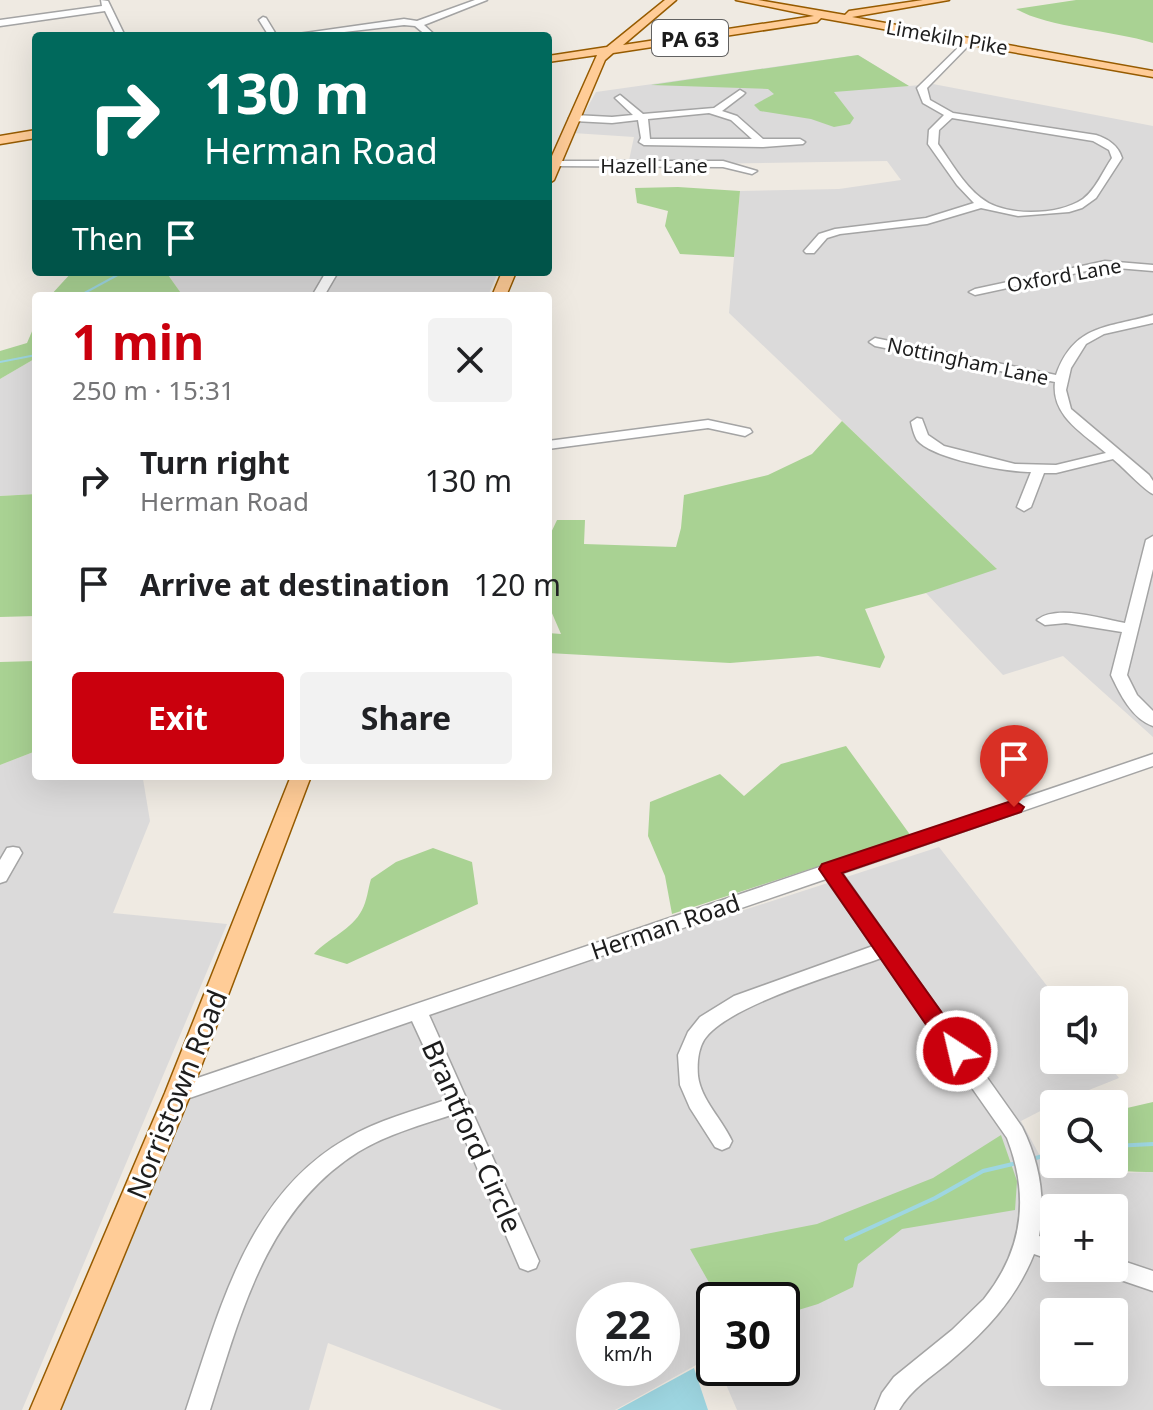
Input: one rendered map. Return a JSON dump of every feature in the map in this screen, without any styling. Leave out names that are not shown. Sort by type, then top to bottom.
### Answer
[{"type":"main road","points":[[552,171],[595,70],[607,50],[671,0]]},
{"type":"main road","name":"Limekiln Pike","points":[[741,0],[1153,74]]},
{"type":"main road","name":"PA 63","points":[[552,58],[944,0]]},
{"type":"main road","points":[[871,11],[864,18],[898,29]]},
{"type":"main road","points":[[552,59],[583,59],[592,63],[595,70]]},
{"type":"main road","points":[[0,140],[32,135]]},
{"type":"main road","name":"Norristown Road","points":[[45,1410],[178,1093],[299,780]]},
{"type":"street","points":[[317,32],[389,22],[418,24],[483,0]]},
{"type":"street","points":[[0,23],[105,4],[119,32]]},
{"type":"street","points":[[263,20],[270,32]]},
{"type":"street","points":[[418,24],[427,32]]},
{"type":"street","points":[[810,251],[823,236],[839,231],[927,221],[981,204],[1030,214],[1074,206],[1089,199],[1117,158],[1116,151],[1109,144],[1083,135],[950,115],[926,101],[922,88],[968,41]]},
{"type":"street","points":[[716,111],[740,93]]},
{"type":"street","points":[[620,98],[641,117],[646,138],[644,142],[800,142]]},
{"type":"street","points":[[574,118],[612,120],[694,109],[716,111],[734,118],[763,144]]},
{"type":"street","points":[[950,115],[935,126],[933,144],[981,204]]},
{"type":"street","name":"Hazell Lane","points":[[555,164],[723,164],[752,171]]},
{"type":"street","name":"Oxford Lane","points":[[975,292],[1105,264],[1153,268]]},
{"type":"street","points":[[1153,319],[1100,331],[1082,340],[1072,351],[1061,380],[1060,398],[1065,411],[1153,490]]},
{"type":"street","name":"Nottingham Lane","points":[[875,342],[1061,380]]},
{"type":"street","points":[[917,422],[922,437],[939,449],[1038,471],[1116,454]]},
{"type":"street","points":[[552,444],[708,424],[745,432]]},
{"type":"street","points":[[1024,507],[1038,471]]},
{"type":"street","points":[[1153,540],[1119,675],[1130,698],[1153,721]]},
{"type":"street","points":[[1045,620],[1066,618],[1131,629]]},
{"type":"street","name":"Herman Road","points":[[178,1093],[1153,760]]},
{"type":"street","points":[[0,876],[13,853]]},
{"type":"street","points":[[829,869],[1011,1128],[1026,1160],[1031,1199],[1029,1242],[1016,1275],[988,1313],[905,1382],[890,1399],[887,1410]]},
{"type":"street","points":[[722,1141],[692,1090],[688,1075],[691,1048],[704,1026],[732,1004],[885,949]]},
{"type":"street","name":"Brantford Circle","points":[[417,1011],[528,1261]]},
{"type":"street","points":[[198,1410],[253,1251],[293,1190],[354,1144],[460,1103]]},
{"type":"street","points":[[1029,1242],[1040,1246]]},
{"type":"street","points":[[1128,1273],[1153,1281]]},
{"type":"shaded area","points":[[858,55],[909,86],[933,84],[1153,126],[1153,737],[1063,656],[1003,675],[926,593],[996,568],[729,313],[740,191],[839,189],[901,180],[887,161],[628,165],[634,137],[573,133],[596,92]]},
{"type":"shaded area","points":[[169,276],[496,276],[490,292],[180,292]]},
{"type":"shaded area","points":[[32,360],[32,494],[0,496],[0,379]]},
{"type":"shaded area","points":[[32,753],[32,780],[143,780],[150,821],[113,913],[227,924],[22,1410],[0,1410],[0,765]]},
{"type":"shaded area","points":[[939,847],[1047,986],[1040,986],[1040,1074],[1116,1074],[1119,1078],[1089,1090],[1040,1090],[1040,1111],[1021,1121],[1040,1156],[1040,1178],[1128,1178],[1128,1173],[1153,1172],[1153,1410],[737,1410],[727,1386],[800,1386],[800,1282],[696,1282],[696,1365],[680,1374],[680,1282],[576,1282],[576,1386],[658,1386],[615,1410],[502,1410],[328,1343],[309,1410],[51,1410],[178,1093]]},
{"type":"green space","points":[[1076,0],[1153,0],[1153,43],[1063,25],[1016,9]]},
{"type":"green space","points":[[858,55],[909,86],[834,92],[854,118],[850,124],[834,127],[811,119],[760,111],[754,105],[774,94],[768,89],[651,85]]},
{"type":"green space","points":[[635,188],[740,191],[734,257],[680,254],[665,226],[668,211],[637,203]]},
{"type":"green space","points":[[68,276],[169,276],[180,292],[54,292]]},
{"type":"green space","points":[[32,331],[32,360],[0,379],[0,351],[27,343]]},
{"type":"green space","points":[[842,421],[997,569],[865,609],[885,657],[880,668],[818,656],[730,663],[552,653],[552,633],[561,634],[552,613],[552,531],[557,520],[585,520],[584,544],[676,547],[684,495],[768,475],[812,454]]},
{"type":"green space","points":[[32,494],[32,616],[0,617],[0,496]]},
{"type":"green space","points":[[32,661],[32,753],[0,765],[0,662]]},
{"type":"green space","points":[[846,746],[911,836],[672,914],[665,876],[648,836],[650,802],[720,774],[744,796],[781,764]]},
{"type":"green space","points":[[433,848],[472,862],[478,904],[347,964],[314,954],[358,917],[371,879],[396,862]]},
{"type":"green space","points":[[1153,1102],[1153,1172],[1128,1171],[1128,1108]]},
{"type":"green space","points":[[1001,1135],[1017,1181],[1015,1210],[902,1229],[858,1264],[853,1287],[800,1310],[800,1282],[709,1282],[690,1249],[817,1224],[933,1178]]},
{"type":"water","points":[[694,1368],[696,1386],[700,1386],[708,1410],[617,1410],[661,1386],[680,1386],[680,1376]]},
{"type":"waterway","points":[[86,292],[116,276]]},
{"type":"waterway","points":[[0,362],[32,356]]},
{"type":"waterway","points":[[1128,1145],[1153,1144]]},
{"type":"waterway","points":[[1032,1159],[1040,1157]]},
{"type":"waterway","points":[[846,1239],[935,1198],[983,1171],[1017,1163]]},
{"type":"route","points":[[957,1051],[829,869],[1014,807]]}]
